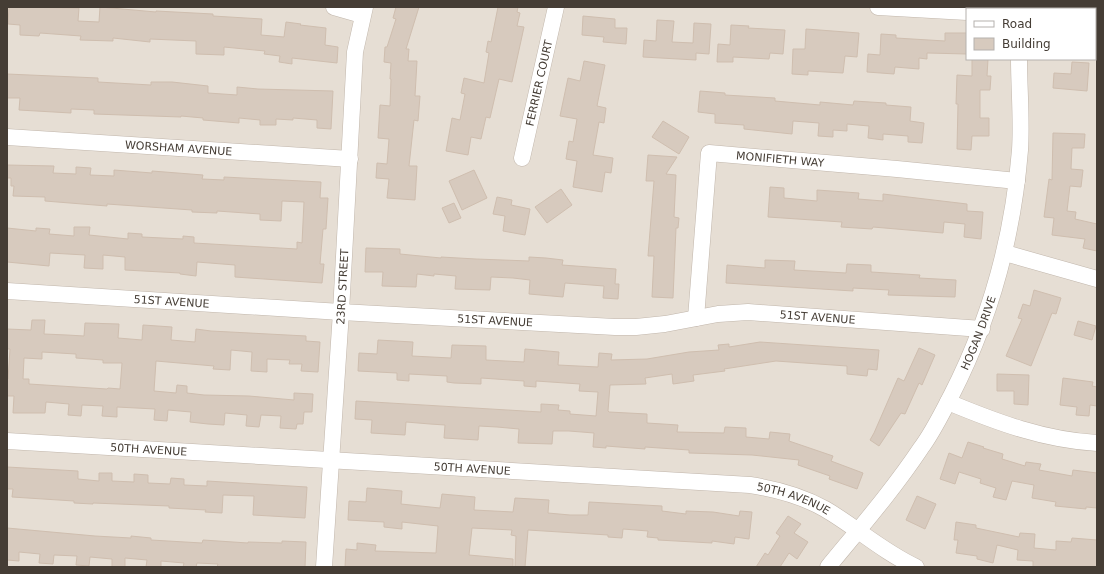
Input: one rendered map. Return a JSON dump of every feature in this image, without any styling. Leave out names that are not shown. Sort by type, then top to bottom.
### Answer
[{"type":"street","points":[[334,7],[364,11]]},
{"type":"street","name":"FERRIER COURT","points":[[522,158],[556,7]]},
{"type":"street","points":[[878,7],[966,12]]},
{"type":"street","name":"23RD STREET","points":[[324,567],[341,312],[355,52],[364,11]]},
{"type":"street","name":"HOGAN DRIVE","points":[[828,567],[858,531],[922,448],[966,368],[982,329],[1005,253],[1017,182],[1020,148],[1019,60]]},
{"type":"street","name":"WORSHAM AVENUE","points":[[7,137],[350,159]]},
{"type":"street","name":"MONIFIETH WAY","points":[[696,318],[709,153],[897,169],[1017,182]]},
{"type":"street","points":[[1005,253],[1097,278]]},
{"type":"street","name":"51ST AVENUE","points":[[7,291],[341,312],[622,327],[665,324],[718,314],[748,312],[982,329]]},
{"type":"street","points":[[948,402],[1016,428],[1054,438],[1097,443]]},
{"type":"street","name":"50TH AVENUE","points":[[7,441],[332,459],[750,485],[789,493],[825,509],[887,550],[916,567]]},
{"type":"shaded area","points":[[7,7],[1097,7],[1097,567],[7,567]]},
{"type":"building","points":[[9,7],[79,8],[78,21],[99,22],[100,7],[156,12],[213,14],[213,16],[262,19],[261,35],[284,37],[286,22],[326,28],[325,45],[338,47],[337,63],[292,58],[292,64],[279,62],[280,56],[264,54],[265,51],[224,47],[224,55],[196,54],[196,41],[150,39],[150,42],[113,38],[113,41],[80,40],[81,36],[40,33],[39,36],[20,35],[20,25],[8,24]]},
{"type":"building","points":[[396,7],[419,7],[406,49],[409,49],[408,61],[417,61],[415,96],[420,96],[418,121],[414,120],[409,166],[417,166],[415,200],[387,198],[389,179],[376,178],[377,163],[387,164],[389,139],[378,138],[380,105],[390,106],[391,63],[384,62],[385,47],[387,47],[396,19],[393,18]]},
{"type":"building","points":[[498,7],[518,7],[517,12],[520,13],[517,26],[524,27],[512,82],[499,79],[490,118],[486,117],[481,139],[471,137],[468,155],[446,151],[452,118],[460,120],[465,94],[461,93],[464,78],[484,83],[489,53],[486,52],[488,41],[491,42]]},
{"type":"building","points":[[583,16],[615,19],[615,28],[627,28],[626,44],[603,42],[604,37],[582,35]]},
{"type":"building","points":[[657,20],[674,21],[672,42],[693,43],[694,23],[711,24],[709,54],[696,53],[696,60],[643,57],[644,40],[656,41]]},
{"type":"building","points":[[731,25],[749,26],[748,28],[785,30],[783,54],[770,53],[769,59],[733,57],[733,62],[717,62],[718,44],[730,45]]},
{"type":"building","points":[[806,29],[859,33],[857,57],[845,56],[843,73],[808,71],[808,75],[792,74],[793,49],[805,49]]},
{"type":"building","points":[[945,33],[966,33],[966,54],[927,53],[927,59],[919,58],[919,69],[895,67],[894,74],[867,72],[868,54],[880,55],[881,34],[896,35],[896,38],[945,41]]},
{"type":"building","points":[[972,60],[988,60],[987,76],[991,76],[990,90],[980,90],[980,118],[989,118],[989,136],[972,136],[971,150],[957,149],[957,75],[972,76]]},
{"type":"building","points":[[584,61],[605,65],[597,106],[606,108],[604,123],[599,122],[593,155],[613,158],[611,173],[605,172],[602,192],[573,187],[577,161],[566,159],[569,141],[573,142],[577,119],[560,116],[568,78],[580,81]]},
{"type":"building","points":[[1072,62],[1089,63],[1087,91],[1053,88],[1054,73],[1071,74]]},
{"type":"building","points":[[7,74],[98,78],[98,82],[151,85],[151,82],[172,82],[208,86],[208,93],[237,95],[237,87],[333,91],[331,129],[317,128],[317,120],[293,118],[293,120],[276,119],[276,125],[260,125],[260,120],[239,118],[239,123],[203,120],[203,118],[181,116],[94,114],[94,110],[71,109],[71,113],[19,110],[20,98],[7,98]]},
{"type":"building","points":[[700,91],[725,93],[725,95],[775,98],[775,101],[820,105],[820,102],[853,105],[854,101],[886,103],[886,105],[911,107],[910,121],[924,123],[922,143],[908,142],[908,136],[883,134],[883,140],[868,138],[869,126],[847,124],[847,131],[833,130],[833,137],[818,136],[819,123],[793,121],[792,134],[744,129],[744,125],[715,123],[715,114],[698,112]]},
{"type":"building","points":[[663,121],[689,137],[679,154],[652,137]]},
{"type":"building","points":[[1053,133],[1085,134],[1084,148],[1072,148],[1071,169],[1083,170],[1081,187],[1070,186],[1067,211],[1076,212],[1075,219],[1097,224],[1097,251],[1083,248],[1085,239],[1052,235],[1054,218],[1044,217],[1049,179],[1052,180]]},
{"type":"building","points":[[648,155],[677,157],[666,174],[676,175],[674,217],[679,218],[678,228],[676,228],[673,298],[652,297],[654,256],[648,256],[654,181],[646,181]]},
{"type":"building","points":[[7,165],[54,166],[53,173],[76,174],[76,167],[91,168],[90,175],[114,176],[114,170],[152,173],[152,171],[203,175],[202,179],[224,180],[224,177],[321,182],[320,198],[328,198],[326,229],[323,229],[320,264],[324,264],[322,283],[235,277],[235,265],[197,262],[196,276],[180,273],[125,270],[125,257],[103,255],[103,269],[84,268],[85,255],[50,253],[49,266],[7,262],[7,228],[36,231],[36,228],[50,229],[49,234],[74,236],[74,227],[90,227],[89,235],[128,239],[128,233],[142,234],[142,237],[183,239],[183,236],[194,237],[194,243],[297,249],[297,242],[302,243],[304,202],[282,201],[281,221],[260,220],[260,214],[217,211],[217,213],[192,212],[192,210],[107,204],[107,206],[45,201],[45,197],[13,196],[14,186],[11,186],[11,178],[7,178]]},
{"type":"building","points":[[474,170],[487,198],[462,210],[449,181]]},
{"type":"building","points":[[770,187],[784,188],[784,198],[817,201],[817,190],[859,193],[858,199],[883,201],[883,194],[967,204],[967,211],[983,212],[981,239],[964,237],[965,224],[944,222],[943,233],[873,227],[872,229],[841,227],[842,222],[768,217]]},
{"type":"building","points":[[561,189],[572,205],[547,223],[535,207]]},
{"type":"building","points":[[497,197],[512,200],[511,205],[530,209],[525,235],[503,231],[505,216],[493,214]]},
{"type":"building","points":[[454,203],[461,218],[449,223],[442,208]]},
{"type":"building","points":[[366,248],[400,249],[400,254],[441,258],[529,261],[529,257],[546,258],[563,260],[562,265],[616,269],[615,284],[619,284],[618,299],[603,298],[604,286],[565,283],[563,297],[529,294],[530,280],[513,278],[491,277],[490,290],[455,289],[456,276],[434,274],[434,276],[417,274],[416,287],[382,286],[383,272],[365,272]]},
{"type":"building","points":[[765,260],[795,261],[794,270],[846,273],[847,264],[871,265],[871,272],[920,275],[919,278],[956,280],[955,297],[888,295],[889,290],[853,288],[853,291],[726,283],[727,265],[765,268]]},
{"type":"building","points":[[1034,290],[1061,298],[1056,314],[1052,313],[1031,366],[1006,356],[1022,319],[1018,318],[1023,304],[1030,306]]},
{"type":"building","points":[[32,320],[45,320],[44,334],[84,336],[85,323],[119,324],[118,338],[142,340],[143,325],[172,327],[171,340],[195,342],[196,329],[306,336],[306,341],[320,342],[318,372],[301,371],[302,364],[289,364],[290,360],[267,359],[267,372],[251,371],[252,352],[231,350],[230,370],[213,369],[214,366],[156,361],[154,391],[176,393],[177,385],[187,386],[187,393],[204,395],[249,396],[294,400],[294,393],[313,394],[312,412],[304,412],[303,424],[297,424],[296,429],[280,428],[281,416],[261,415],[259,427],[246,426],[247,415],[225,413],[224,425],[190,422],[191,412],[168,410],[167,421],[154,420],[155,409],[117,407],[117,417],[102,416],[103,406],[82,405],[81,416],[68,415],[69,404],[46,402],[45,413],[13,413],[14,396],[7,396],[10,349],[7,349],[7,329],[31,330]],"holes":[[[42,352],[76,354],[76,358],[103,360],[103,363],[122,363],[120,389],[29,384],[29,379],[23,379],[24,358],[42,359]]]},
{"type":"building","points":[[1078,321],[1096,326],[1092,340],[1074,335]]},
{"type":"building","points":[[378,340],[413,342],[412,356],[451,358],[452,345],[486,346],[486,360],[524,362],[525,349],[559,352],[558,365],[598,367],[599,353],[612,354],[611,360],[647,359],[689,352],[719,350],[718,345],[729,344],[729,347],[760,342],[879,350],[877,370],[868,369],[867,376],[847,374],[847,366],[776,361],[724,369],[725,371],[693,375],[694,381],[673,384],[672,374],[645,378],[646,384],[610,385],[609,412],[647,414],[647,423],[678,425],[677,432],[724,433],[725,427],[746,428],[746,437],[769,439],[770,432],[790,434],[789,441],[833,456],[831,461],[863,473],[857,489],[829,479],[830,476],[798,465],[799,460],[752,455],[689,453],[689,450],[645,447],[645,449],[606,446],[606,448],[593,447],[594,433],[553,431],[552,444],[518,443],[519,429],[479,426],[478,440],[444,438],[445,425],[406,422],[405,435],[371,433],[372,420],[355,419],[356,401],[541,412],[541,404],[559,405],[558,410],[570,411],[570,414],[596,416],[598,392],[579,391],[580,384],[536,381],[536,387],[524,386],[524,381],[481,378],[481,384],[454,383],[447,382],[447,376],[409,374],[409,381],[397,380],[397,373],[358,371],[359,353],[377,354]]},
{"type":"building","points":[[919,348],[935,355],[922,385],[919,383],[905,414],[901,413],[879,446],[870,440],[898,378],[904,381]]},
{"type":"building","points":[[997,374],[1029,375],[1028,405],[1014,404],[1014,391],[997,391]]},
{"type":"building","points":[[1063,378],[1093,382],[1092,386],[1097,387],[1097,406],[1090,405],[1089,416],[1076,415],[1077,407],[1060,405]]},
{"type":"building","points":[[968,442],[1003,454],[1002,459],[1025,466],[1026,462],[1041,464],[1039,470],[1072,476],[1073,470],[1097,473],[1097,508],[1086,507],[1086,509],[1055,506],[1056,502],[1032,498],[1034,485],[1012,481],[1006,500],[993,497],[996,488],[980,483],[981,479],[959,472],[955,484],[940,479],[949,453],[962,458]]},
{"type":"building","points":[[7,467],[78,471],[78,479],[99,481],[99,473],[112,473],[112,481],[134,482],[134,474],[148,475],[148,483],[170,484],[171,478],[184,479],[184,485],[207,486],[207,481],[307,487],[305,518],[253,515],[254,496],[223,495],[222,513],[205,512],[206,510],[169,508],[169,506],[74,503],[74,501],[12,497],[13,489],[7,489]]},
{"type":"building","points":[[367,488],[402,491],[401,504],[440,508],[442,494],[475,497],[474,510],[513,512],[515,498],[549,500],[548,513],[570,515],[588,515],[589,502],[662,506],[662,511],[686,514],[686,511],[713,512],[739,516],[740,511],[752,512],[749,539],[735,537],[734,544],[712,541],[712,543],[658,540],[658,538],[647,537],[648,531],[623,529],[622,538],[608,537],[608,535],[528,530],[525,567],[515,567],[516,536],[511,535],[512,530],[472,528],[469,555],[513,559],[513,567],[345,567],[346,549],[357,550],[357,543],[376,545],[375,551],[436,553],[438,526],[402,522],[402,529],[384,527],[384,522],[348,520],[349,501],[366,502]]},
{"type":"building","points":[[917,496],[936,504],[925,529],[906,520]]},
{"type":"building","points":[[788,516],[801,524],[794,533],[808,542],[797,559],[789,553],[780,567],[756,567],[765,553],[768,555],[780,536],[776,533]]},
{"type":"building","points":[[956,522],[976,525],[976,528],[1019,537],[1020,533],[1035,534],[1034,548],[1056,550],[1056,541],[1071,542],[1072,538],[1097,540],[1097,567],[1033,567],[1033,561],[1017,560],[1018,550],[997,545],[993,563],[977,559],[977,556],[956,553],[958,540],[954,540]]},
{"type":"building","points":[[7,528],[95,536],[131,538],[131,536],[151,538],[151,540],[202,543],[203,540],[248,543],[282,543],[282,541],[306,542],[305,567],[217,567],[218,564],[197,563],[196,567],[183,567],[184,563],[161,561],[161,567],[146,567],[147,560],[125,558],[125,567],[112,567],[112,559],[90,557],[89,566],[76,565],[77,556],[54,555],[53,564],[39,563],[40,554],[19,552],[19,561],[7,560]]}]
